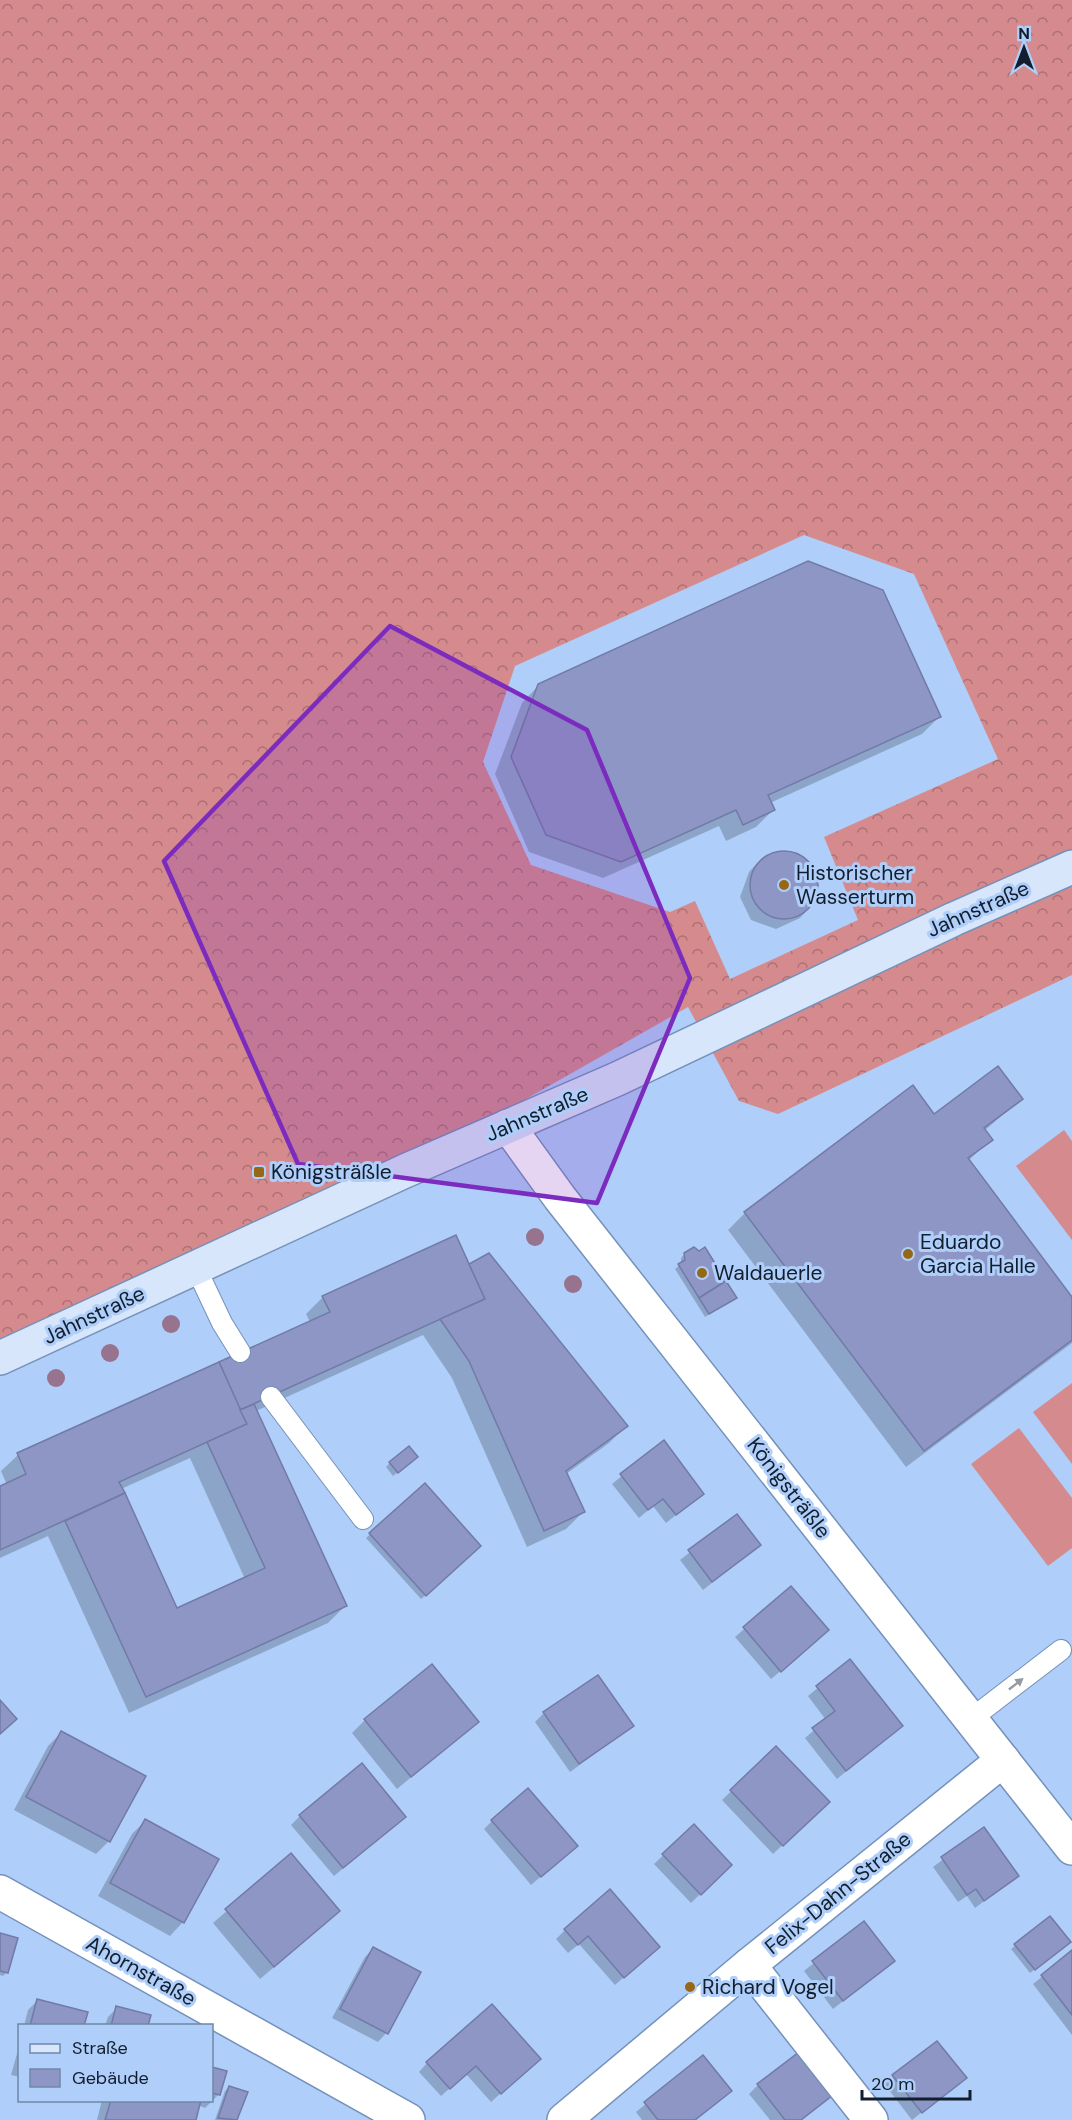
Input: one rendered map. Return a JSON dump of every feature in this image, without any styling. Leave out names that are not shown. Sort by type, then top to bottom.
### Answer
[{"type":"main road","name":"Jahnstraße","points":[[0,1358],[508,1126],[617,1079],[954,919],[1072,867]]},
{"type":"street","name":"Königsträßle","points":[[508,1126],[560,1198],[1072,1848]]},
{"type":"street","name":"Felix-Dahn-Straße","points":[[564,2120],[749,1965],[1003,1760]]},
{"type":"street","name":"Ahornstraße","points":[[0,1892],[408,2120]]},
{"type":"street","points":[[749,1965],[871,2120]]},
{"type":"lane","points":[[195,1268],[222,1323],[240,1352]]},
{"type":"lane","points":[[271,1397],[363,1520]]},
{"type":"lane","points":[[971,1719],[1061,1650]]},
{"type":"highlighted area","points":[[390,626],[587,730],[690,978],[597,1203],[298,1164],[164,861]]},
{"type":"green space","points":[[0,0],[1072,0],[1072,975],[778,1114],[739,1101],[688,1007],[482,1124],[0,1339]],"holes":[[[804,535],[914,574],[998,759],[824,837],[858,920],[730,979],[695,901],[670,912],[531,865],[483,762],[515,666]]]},
{"type":"green space","points":[[1064,1130],[1072,1141],[1072,1240],[1016,1166]]},
{"type":"green space","points":[[1072,1383],[1072,1464],[1033,1412]]},
{"type":"green space","points":[[1019,1428],[1072,1498],[1072,1548],[1048,1566],[971,1464]]},
{"type":"building","points":[[808,561],[883,590],[941,717],[768,795],[775,810],[743,825],[736,810],[621,862],[546,835],[511,757],[538,684]]},
{"type":"building","name":"Historischer Wasserturm","points":[[791,851],[803,857],[812,866],[818,878],[816,898],[808,909],[791,919],[777,919],[760,909],[752,898],[750,878],[760,861],[771,853]]},
{"type":"building","name":"Eduardo Garcia Halle","points":[[998,1066],[1023,1099],[984,1128],[993,1140],[968,1158],[1072,1297],[1072,1340],[924,1451],[744,1212],[913,1085],[934,1114]]},
{"type":"building","points":[[456,1235],[485,1299],[240,1410],[219,1362],[330,1312],[322,1296]]},
{"type":"building","name":"Waldauerle","points":[[694,1247],[699,1251],[705,1247],[726,1281],[699,1298],[678,1264],[685,1260],[684,1253]]},
{"type":"building","points":[[489,1253],[628,1426],[566,1471],[585,1512],[544,1531],[469,1361],[440,1319],[485,1299],[469,1264]]},
{"type":"building","points":[[726,1281],[737,1298],[709,1314],[699,1298]]},
{"type":"building","points":[[219,1362],[247,1424],[119,1482],[125,1493],[0,1550],[0,1486],[26,1474],[17,1453]]},
{"type":"building","points":[[254,1404],[347,1606],[146,1697],[65,1521],[125,1493],[177,1608],[265,1568],[207,1442],[247,1424],[240,1410]]},
{"type":"building","points":[[664,1440],[704,1494],[676,1515],[663,1499],[648,1510],[620,1474]]},
{"type":"building","points":[[409,1446],[418,1457],[398,1473],[389,1462]]},
{"type":"building","points":[[425,1483],[481,1546],[426,1596],[369,1533]]},
{"type":"building","points":[[737,1514],[761,1545],[712,1582],[688,1550]]},
{"type":"building","points":[[791,1586],[829,1630],[781,1672],[743,1627]]},
{"type":"building","points":[[850,1659],[903,1726],[846,1771],[812,1728],[835,1711],[816,1686]]},
{"type":"building","points":[[432,1664],[479,1722],[411,1777],[364,1719]]},
{"type":"building","points":[[598,1675],[634,1726],[579,1764],[543,1712]]},
{"type":"building","points":[[0,1700],[17,1719],[0,1734]]},
{"type":"building","points":[[61,1731],[146,1776],[110,1842],[26,1797]]},
{"type":"building","points":[[776,1746],[830,1802],[783,1846],[730,1790]]},
{"type":"building","points":[[362,1763],[406,1817],[343,1868],[299,1815]]},
{"type":"building","points":[[528,1788],[578,1846],[541,1877],[491,1820]]},
{"type":"building","points":[[145,1819],[219,1859],[184,1923],[110,1883]]},
{"type":"building","points":[[694,1824],[732,1865],[701,1895],[662,1854]]},
{"type":"building","points":[[984,1827],[1019,1876],[984,1901],[976,1889],[967,1895],[941,1857]]},
{"type":"building","points":[[291,1853],[340,1911],[274,1967],[225,1909]]},
{"type":"building","points":[[610,1889],[660,1947],[624,1978],[588,1936],[578,1945],[564,1929]]},
{"type":"building","points":[[1050,1916],[1071,1942],[1035,1970],[1014,1944]]},
{"type":"building","points":[[864,1921],[895,1961],[843,2001],[812,1961]]},
{"type":"building","points":[[0,1933],[18,1938],[8,1973],[0,1971]]},
{"type":"building","points":[[373,1947],[421,1972],[388,2034],[340,2009]]},
{"type":"building","points":[[1072,1950],[1072,2015],[1041,1975]]},
{"type":"building","points":[[37,1999],[88,2012],[85,2024],[31,2024]]},
{"type":"building","points":[[492,2004],[541,2059],[501,2094],[476,2066],[450,2089],[426,2062]]},
{"type":"building","points":[[116,2006],[151,2015],[149,2024],[112,2024]]},
{"type":"building","points":[[937,2041],[967,2078],[922,2113],[892,2075]]},
{"type":"building","points":[[799,2052],[833,2095],[801,2120],[785,2120],[757,2084]]},
{"type":"building","points":[[703,2055],[732,2091],[695,2120],[658,2120],[644,2102]]},
{"type":"building","points":[[213,2067],[227,2071],[220,2095],[213,2093]]},
{"type":"building","points":[[229,2086],[248,2092],[237,2120],[218,2118]]},
{"type":"building","points":[[110,2102],[200,2102],[196,2120],[105,2120]]},
{"type":"place","name":"Historischer Wasserturm","points":[[784,885]]},
{"type":"place","name":"Königsträßle","points":[[259,1172]]},
{"type":"place","name":"Eduardo Garcia Halle","points":[[908,1254]]},
{"type":"place","name":"Waldauerle","points":[[702,1273]]},
{"type":"place","name":"Richard Vogel","points":[[690,1987]]}]
